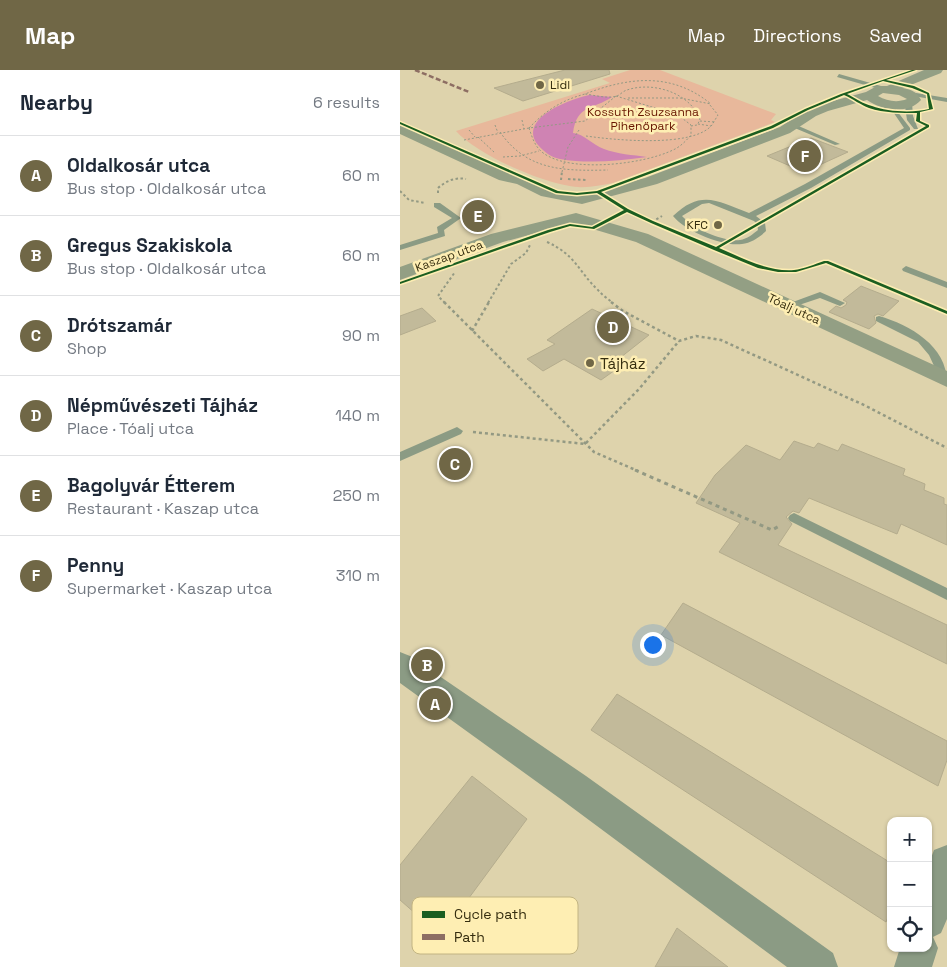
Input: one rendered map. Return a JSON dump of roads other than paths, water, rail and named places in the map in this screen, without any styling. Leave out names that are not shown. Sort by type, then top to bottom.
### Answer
[{"type":"street","points":[[593,206],[588,216],[565,214],[565,201],[593,206],[651,181],[774,134],[817,111],[888,89],[937,70]]},
{"type":"street","points":[[817,111],[886,104],[910,98],[923,74]]},
{"type":"street","points":[[888,89],[910,98]]},
{"type":"street","points":[[871,94],[874,100],[886,104]]},
{"type":"street","points":[[400,129],[505,177]]},
{"type":"street","name":"Tóalj utca","points":[[505,177],[547,193],[593,206],[642,238]]},
{"type":"street","name":"Tóalj utca","points":[[505,177],[513,185],[565,214],[642,238],[946,379]]},
{"type":"street","name":"Kaszap utca","points":[[400,274],[565,214]]},
{"type":"street","points":[[400,666],[582,793],[819,967]]},
{"type":"street","points":[[932,908],[947,863]]},
{"type":"street","points":[[913,967],[918,952]]},
{"type":"lane","points":[[839,76],[888,89]]},
{"type":"lane","points":[[832,79],[871,94]]},
{"type":"lane","points":[[916,128],[911,122],[908,107],[910,98],[947,102]]},
{"type":"lane","points":[[749,216],[761,223],[762,231],[747,241],[733,243],[684,223],[677,216],[700,202],[710,201],[749,216],[764,209],[908,129],[886,104]]},
{"type":"lane","points":[[792,126],[837,144]]},
{"type":"lane","points":[[400,248],[442,234],[440,229],[457,218],[438,205]]},
{"type":"lane","points":[[906,269],[947,285]]},
{"type":"lane","points":[[787,306],[820,295],[840,303]]},
{"type":"lane","points":[[879,319],[917,335],[935,354],[946,379]]},
{"type":"lane","points":[[400,457],[457,430]]},
{"type":"lane","points":[[794,518],[947,594]]},
{"type":"place","name":"Lidl","points":[[540,85]]},
{"type":"place","name":"Penny","points":[[805,156]]},
{"type":"place","name":"Bagolyvár Étterem","points":[[478,216]]},
{"type":"place","name":"KFC","points":[[718,225]]},
{"type":"place","name":"Népművészeti Tájház","points":[[613,327]]},
{"type":"place","name":"Tájház","points":[[590,363]]},
{"type":"place","name":"Drótszamár","points":[[455,464]]},
{"type":"place","name":"Gregus Szakiskola","points":[[427,665]]},
{"type":"place","name":"Oldalkosár utca","points":[[435,704]]},
{"type":"park label","name":"Kossuth Zsuzsanna Pihenőpark","points":[[643,119]]}]
